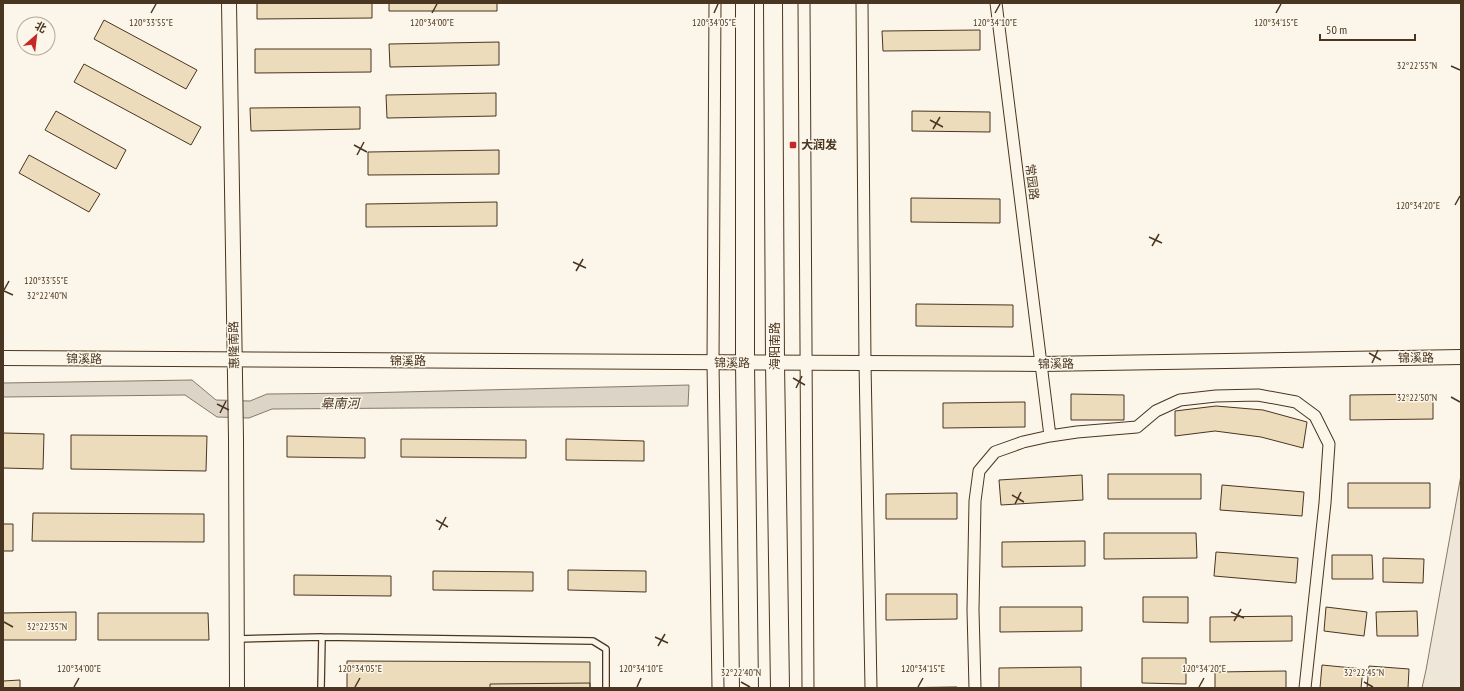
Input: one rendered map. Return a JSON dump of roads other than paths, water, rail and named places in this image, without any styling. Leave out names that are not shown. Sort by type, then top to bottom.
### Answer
[{"type":"main road","points":[[745,3],[749,688]]},
{"type":"main road","name":"海阳南路","points":[[773,3],[775,363],[780,688]]},
{"type":"street","name":"惠隆南路","points":[[229,3],[235,397],[237,688]]},
{"type":"street","points":[[715,3],[712,363],[718,688]]},
{"type":"street","points":[[804,3],[808,688]]},
{"type":"street","points":[[862,3],[864,363],[871,688]]},
{"type":"street","name":"常园路","points":[[996,3],[1050,436]]},
{"type":"street","name":"锦溪路","points":[[3,358],[1041,364],[1461,357]]},
{"type":"street","points":[[975,688],[975,509],[979,471],[995,452],[1023,442],[1050,436],[1076,432],[1138,427],[1156,411],[1180,400],[1216,396],[1258,395],[1296,402],[1315,416],[1329,444],[1325,503],[1306,688]]},
{"type":"lane","points":[[321,688],[322,637]]},
{"type":"lane","points":[[237,639],[322,637],[593,641],[606,649],[606,688]]},
{"type":"water","name":"皋南河","points":[[192,380],[216,400],[250,401],[267,394],[689,385],[688,406],[272,409],[249,418],[217,417],[185,395],[3,397],[3,383]]},
{"type":"place","name":"大润发","points":[[793,145]]}]
